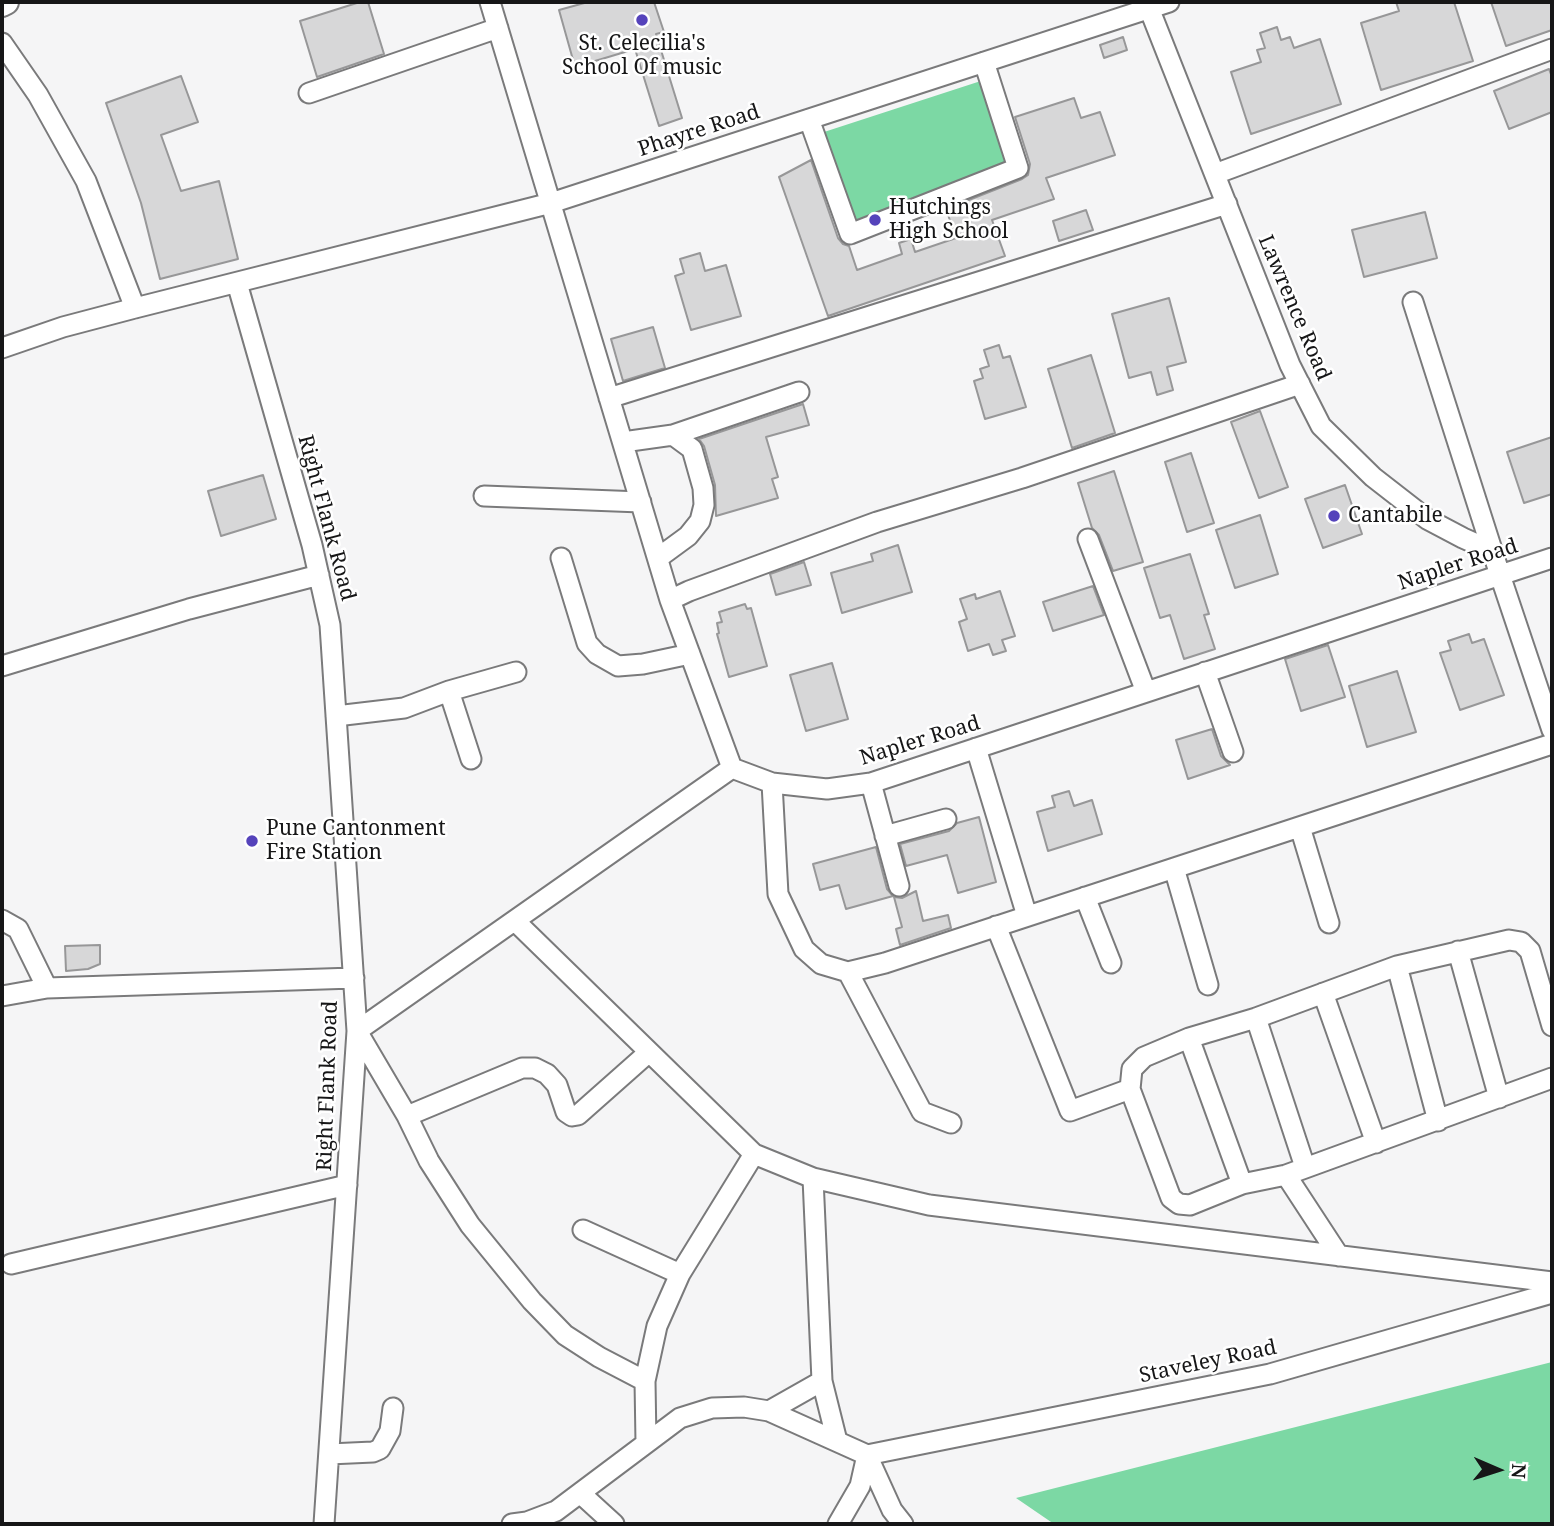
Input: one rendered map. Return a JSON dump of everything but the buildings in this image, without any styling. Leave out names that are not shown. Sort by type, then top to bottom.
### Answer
[{"type":"street","points":[[490,2],[670,600],[732,768],[358,1031],[408,1116],[429,1161],[470,1225],[532,1301],[565,1335],[599,1357],[645,1381]]},
{"type":"street","name":"Phayre Road","points":[[2,348],[135,307],[551,203],[1169,2]]},
{"type":"street","name":"Lawrence Road","points":[[1149,8],[1300,384],[1321,426],[1373,477],[1427,519],[1492,551]]},
{"type":"street","points":[[309,93],[498,28]]},
{"type":"street","points":[[2,43],[38,95],[86,181],[135,307]]},
{"type":"street","points":[[1214,174],[1552,49]]},
{"type":"street","points":[[809,119],[849,234],[1018,168],[984,62]]},
{"type":"street","points":[[610,398],[1227,204]]},
{"type":"street","name":"Right Flank Road","points":[[237,283],[319,575],[330,625],[358,1031],[324,1524]]},
{"type":"street","points":[[1413,302],[1552,730]]},
{"type":"street","points":[[670,600],[877,522],[1022,478],[1300,384]]},
{"type":"street","points":[[623,442],[673,435],[799,392]]},
{"type":"street","points":[[658,558],[688,536],[700,521],[704,505],[698,465],[692,449],[673,435]]},
{"type":"street","points":[[484,496],[641,502]]},
{"type":"street","points":[[1088,539],[1146,692]]},
{"type":"street","points":[[561,558],[587,643],[597,654],[618,666],[643,664],[690,654]]},
{"type":"street","name":"Napler Road","points":[[732,768],[772,783],[827,789],[871,783],[1552,558]]},
{"type":"street","points":[[2,666],[189,609],[319,575]]},
{"type":"street","points":[[336,716],[404,708],[449,691],[516,672]]},
{"type":"street","points":[[1205,672],[1233,752]]},
{"type":"street","points":[[449,691],[471,759]]},
{"type":"street","points":[[772,783],[779,894],[804,949],[821,964],[848,972],[885,963],[1552,744]]},
{"type":"street","points":[[976,748],[1027,916]]},
{"type":"street","points":[[871,783],[900,886]]},
{"type":"street","points":[[886,836],[946,819]]},
{"type":"street","points":[[1300,827],[1329,923]]},
{"type":"street","points":[[1174,868],[1208,985]]},
{"type":"street","points":[[1085,897],[1111,963]]},
{"type":"street","points":[[2,919],[18,929],[47,988]]},
{"type":"street","points":[[515,921],[754,1154],[813,1178],[929,1205],[1552,1282]]},
{"type":"street","points":[[996,926],[1070,1111],[1130,1089]]},
{"type":"street","points":[[1552,1026],[1530,951],[1521,942],[1509,940],[1397,966],[1256,1018],[1189,1038],[1144,1057],[1132,1069],[1130,1089],[1171,1198],[1180,1204],[1190,1205],[1241,1184],[1286,1175],[1552,1078]]},
{"type":"street","points":[[1458,951],[1499,1098]]},
{"type":"street","points":[[1397,966],[1438,1121]]},
{"type":"street","points":[[848,972],[922,1112],[951,1123]]},
{"type":"street","points":[[2,996],[47,988],[354,978]]},
{"type":"street","points":[[1323,993],[1376,1143]]},
{"type":"street","points":[[1256,1018],[1305,1167]]},
{"type":"street","points":[[1189,1038],[1241,1184]]},
{"type":"street","points":[[408,1116],[522,1068],[535,1068],[547,1074],[557,1086],[566,1112],[572,1116],[578,1115],[648,1053]]},
{"type":"street","points":[[646,1443],[645,1381],[657,1326],[680,1275],[754,1154]]},
{"type":"street","points":[[1286,1175],[1339,1256]]},
{"type":"street","points":[[813,1178],[822,1381],[837,1441]]},
{"type":"street","points":[[11,1264],[347,1185]]},
{"type":"street","points":[[583,1230],[680,1275]]},
{"type":"street","name":"Staveley Road","points":[[867,1455],[1270,1374],[1552,1293]]},
{"type":"street","points":[[769,1411],[822,1381]]},
{"type":"street","points":[[512,1524],[527,1522],[556,1511],[681,1418],[712,1408],[744,1407],[769,1411],[867,1455],[892,1510],[903,1524]]},
{"type":"street","points":[[329,1454],[380,1450],[390,1431],[393,1408]]},
{"type":"street","points":[[838,1524],[860,1486],[867,1455]]},
{"type":"street","points":[[580,1493],[614,1524]]},
{"type":"green space","points":[[990,78],[1019,166],[849,222],[821,133]]},
{"type":"green space","points":[[1552,1362],[1552,1524],[1054,1524],[1016,1498]]},
{"type":"place","name":"St. Celecilia's School Of music","points":[[642,20]]},
{"type":"place","name":"Hutchings High School","points":[[875,220]]},
{"type":"place","name":"Cantabile","points":[[1334,516]]},
{"type":"place","name":"Pune Cantonment Fire Station","points":[[252,841]]}]
